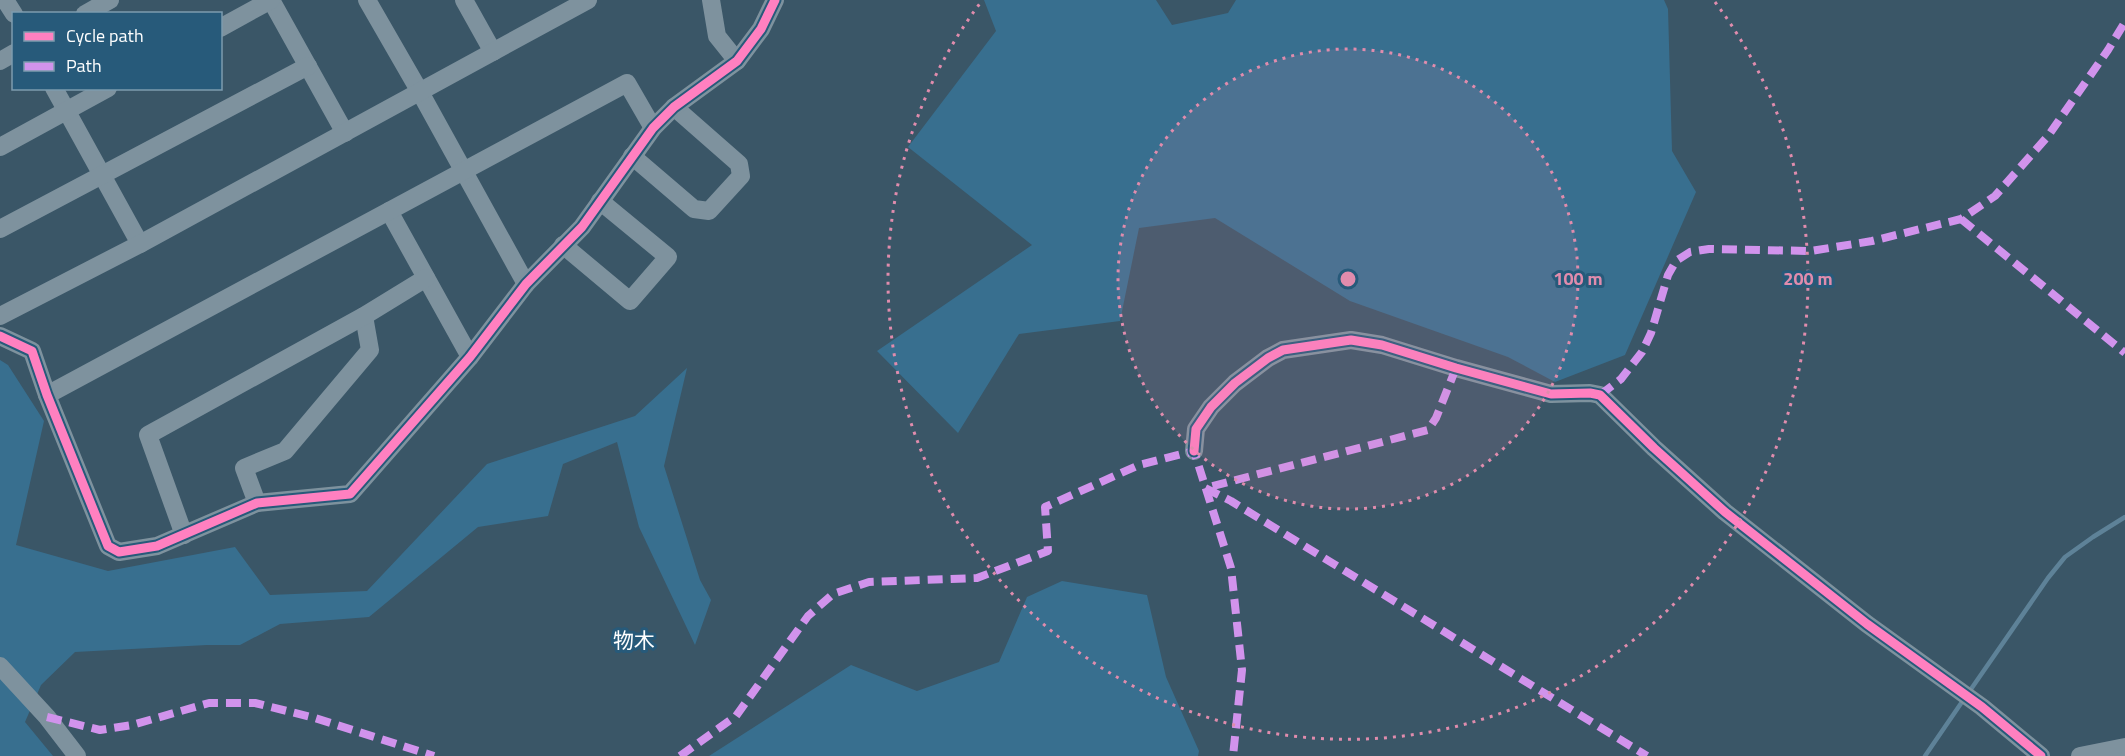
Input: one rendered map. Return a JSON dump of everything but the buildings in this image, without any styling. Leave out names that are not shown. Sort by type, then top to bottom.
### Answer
[{"type":"street","points":[[89,12],[110,0]]},
{"type":"street","points":[[222,27],[271,0],[345,133]]},
{"type":"street","points":[[367,0],[526,284]]},
{"type":"street","points":[[464,0],[493,52]]},
{"type":"street","points":[[0,316],[140,244],[493,52],[558,7],[588,0]]},
{"type":"street","points":[[711,0],[717,36],[737,61]]},
{"type":"street","points":[[0,336],[32,351],[47,395],[108,546],[119,552],[157,546],[256,503],[350,494],[470,357],[526,284],[582,227],[653,128],[674,107],[737,61],[761,29],[775,0]]},
{"type":"street","points":[[0,229],[308,66]]},
{"type":"street","points":[[47,395],[627,83],[653,128]]},
{"type":"street","points":[[55,90],[140,244]]},
{"type":"street","points":[[0,147],[104,90]]},
{"type":"street","points":[[632,156],[694,209],[708,211],[741,176],[739,164],[674,107]]},
{"type":"street","points":[[563,246],[630,301],[668,257],[600,201]]},
{"type":"street","points":[[389,211],[470,357]]},
{"type":"street","points":[[184,535],[148,435],[364,316],[426,278]]},
{"type":"street","points":[[256,503],[244,468],[285,451],[370,350],[364,316]]},
{"type":"street","points":[[1194,451],[1196,429],[1211,407],[1234,383],[1268,358],[1283,350],[1351,340],[1382,345],[1551,394],[1600,395],[1645,440],[1725,512],[1867,624],[1982,707],[2041,756]]},
{"type":"street","points":[[0,666],[47,717],[76,756]]},
{"type":"street","points":[[2080,756],[2125,747]]},
{"type":"shaded area","points":[[984,0],[1156,0],[1172,25],[1228,13],[1236,0],[1664,0],[1668,9],[1672,151],[1696,192],[1625,355],[1555,382],[1508,357],[1350,301],[1215,218],[1139,228],[1120,321],[1019,334],[958,433],[877,351],[1032,245],[908,147],[996,31]]},
{"type":"shaded area","points":[[0,360],[8,365],[44,421],[16,545],[108,571],[235,547],[270,595],[367,591],[487,464],[635,416],[687,368],[664,466],[700,580],[711,600],[695,645],[639,527],[617,442],[563,464],[548,516],[478,527],[369,617],[280,624],[240,645],[75,652],[41,685],[25,722],[53,756],[0,756]]},
{"type":"shaded area","points":[[1062,581],[1147,595],[1166,677],[1199,751],[1198,756],[709,756],[851,665],[917,691],[999,662],[1027,597]]},
{"type":"waterway","points":[[1969,692],[2065,557],[2125,517]]},
{"type":"waterway","points":[[1925,756],[1964,699]]},
{"type":"marked path","points":[[1600,395],[1621,379],[1642,352],[1651,333],[1668,275],[1676,261],[1690,252],[1709,249],[1811,251],[1872,241],[1961,219],[1995,196],[2048,136],[2125,22]]},
{"type":"marked path","points":[[1961,219],[2125,353]]},
{"type":"marked path","points":[[1456,368],[1436,418],[1428,430],[1205,488],[1231,501],[1647,756]]},
{"type":"marked path","points":[[680,756],[736,716],[808,616],[833,594],[869,582],[977,578],[1048,551],[1045,507],[1139,465],[1194,451],[1231,568],[1242,670],[1233,756]]},
{"type":"marked path","points":[[47,717],[100,730],[132,725],[209,703],[255,703],[315,718],[434,756]]},
{"type":"cycle path","points":[[0,336],[32,351],[47,395],[108,546],[119,552],[157,546],[257,503],[350,494],[470,357],[526,284],[582,227],[653,128],[674,107],[737,61],[761,29],[775,0]]},
{"type":"cycle path","points":[[1194,451],[1196,429],[1211,407],[1235,383],[1268,358],[1283,350],[1351,340],[1382,345],[1551,394],[1600,395],[1725,512],[1867,624],[1982,707],[2041,756]]},
{"type":"district","name":"物木","points":[[634,641]]}]
